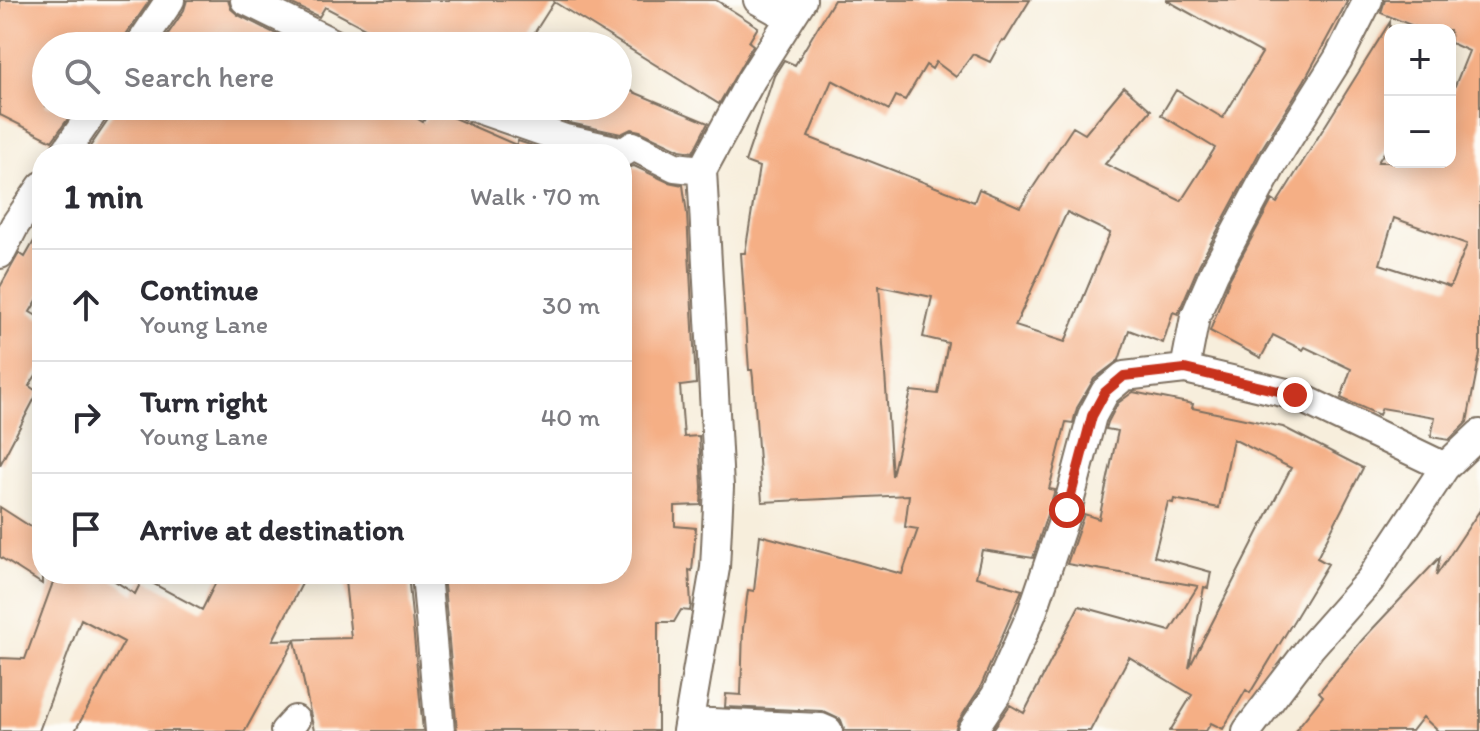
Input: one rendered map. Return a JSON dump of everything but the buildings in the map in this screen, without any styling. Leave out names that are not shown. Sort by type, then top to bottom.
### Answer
[{"type":"street","points":[[148,32],[170,0]]},
{"type":"street","points":[[245,0],[310,32]]},
{"type":"street","points":[[758,0],[796,9],[751,80],[702,170],[719,487],[715,568],[688,726],[821,728],[828,731]]},
{"type":"street","points":[[1185,369],[1195,317],[1214,273],[1274,161],[1338,59],[1368,0]]},
{"type":"street","points":[[71,144],[87,120]]},
{"type":"street","points":[[510,120],[588,144]]},
{"type":"street","points":[[632,147],[675,167],[702,170]]},
{"type":"street","points":[[0,254],[32,200]]},
{"type":"street","points":[[972,731],[996,695],[1032,613],[1067,510],[1092,416],[1105,392],[1124,376],[1185,369],[1295,395],[1445,467]]},
{"type":"street","points":[[1247,731],[1310,648],[1370,580],[1445,467],[1480,434]]},
{"type":"street","points":[[427,584],[440,731]]},
{"type":"route","points":[[1067,510],[1092,416],[1105,392],[1124,376],[1185,369],[1295,395]]}]
